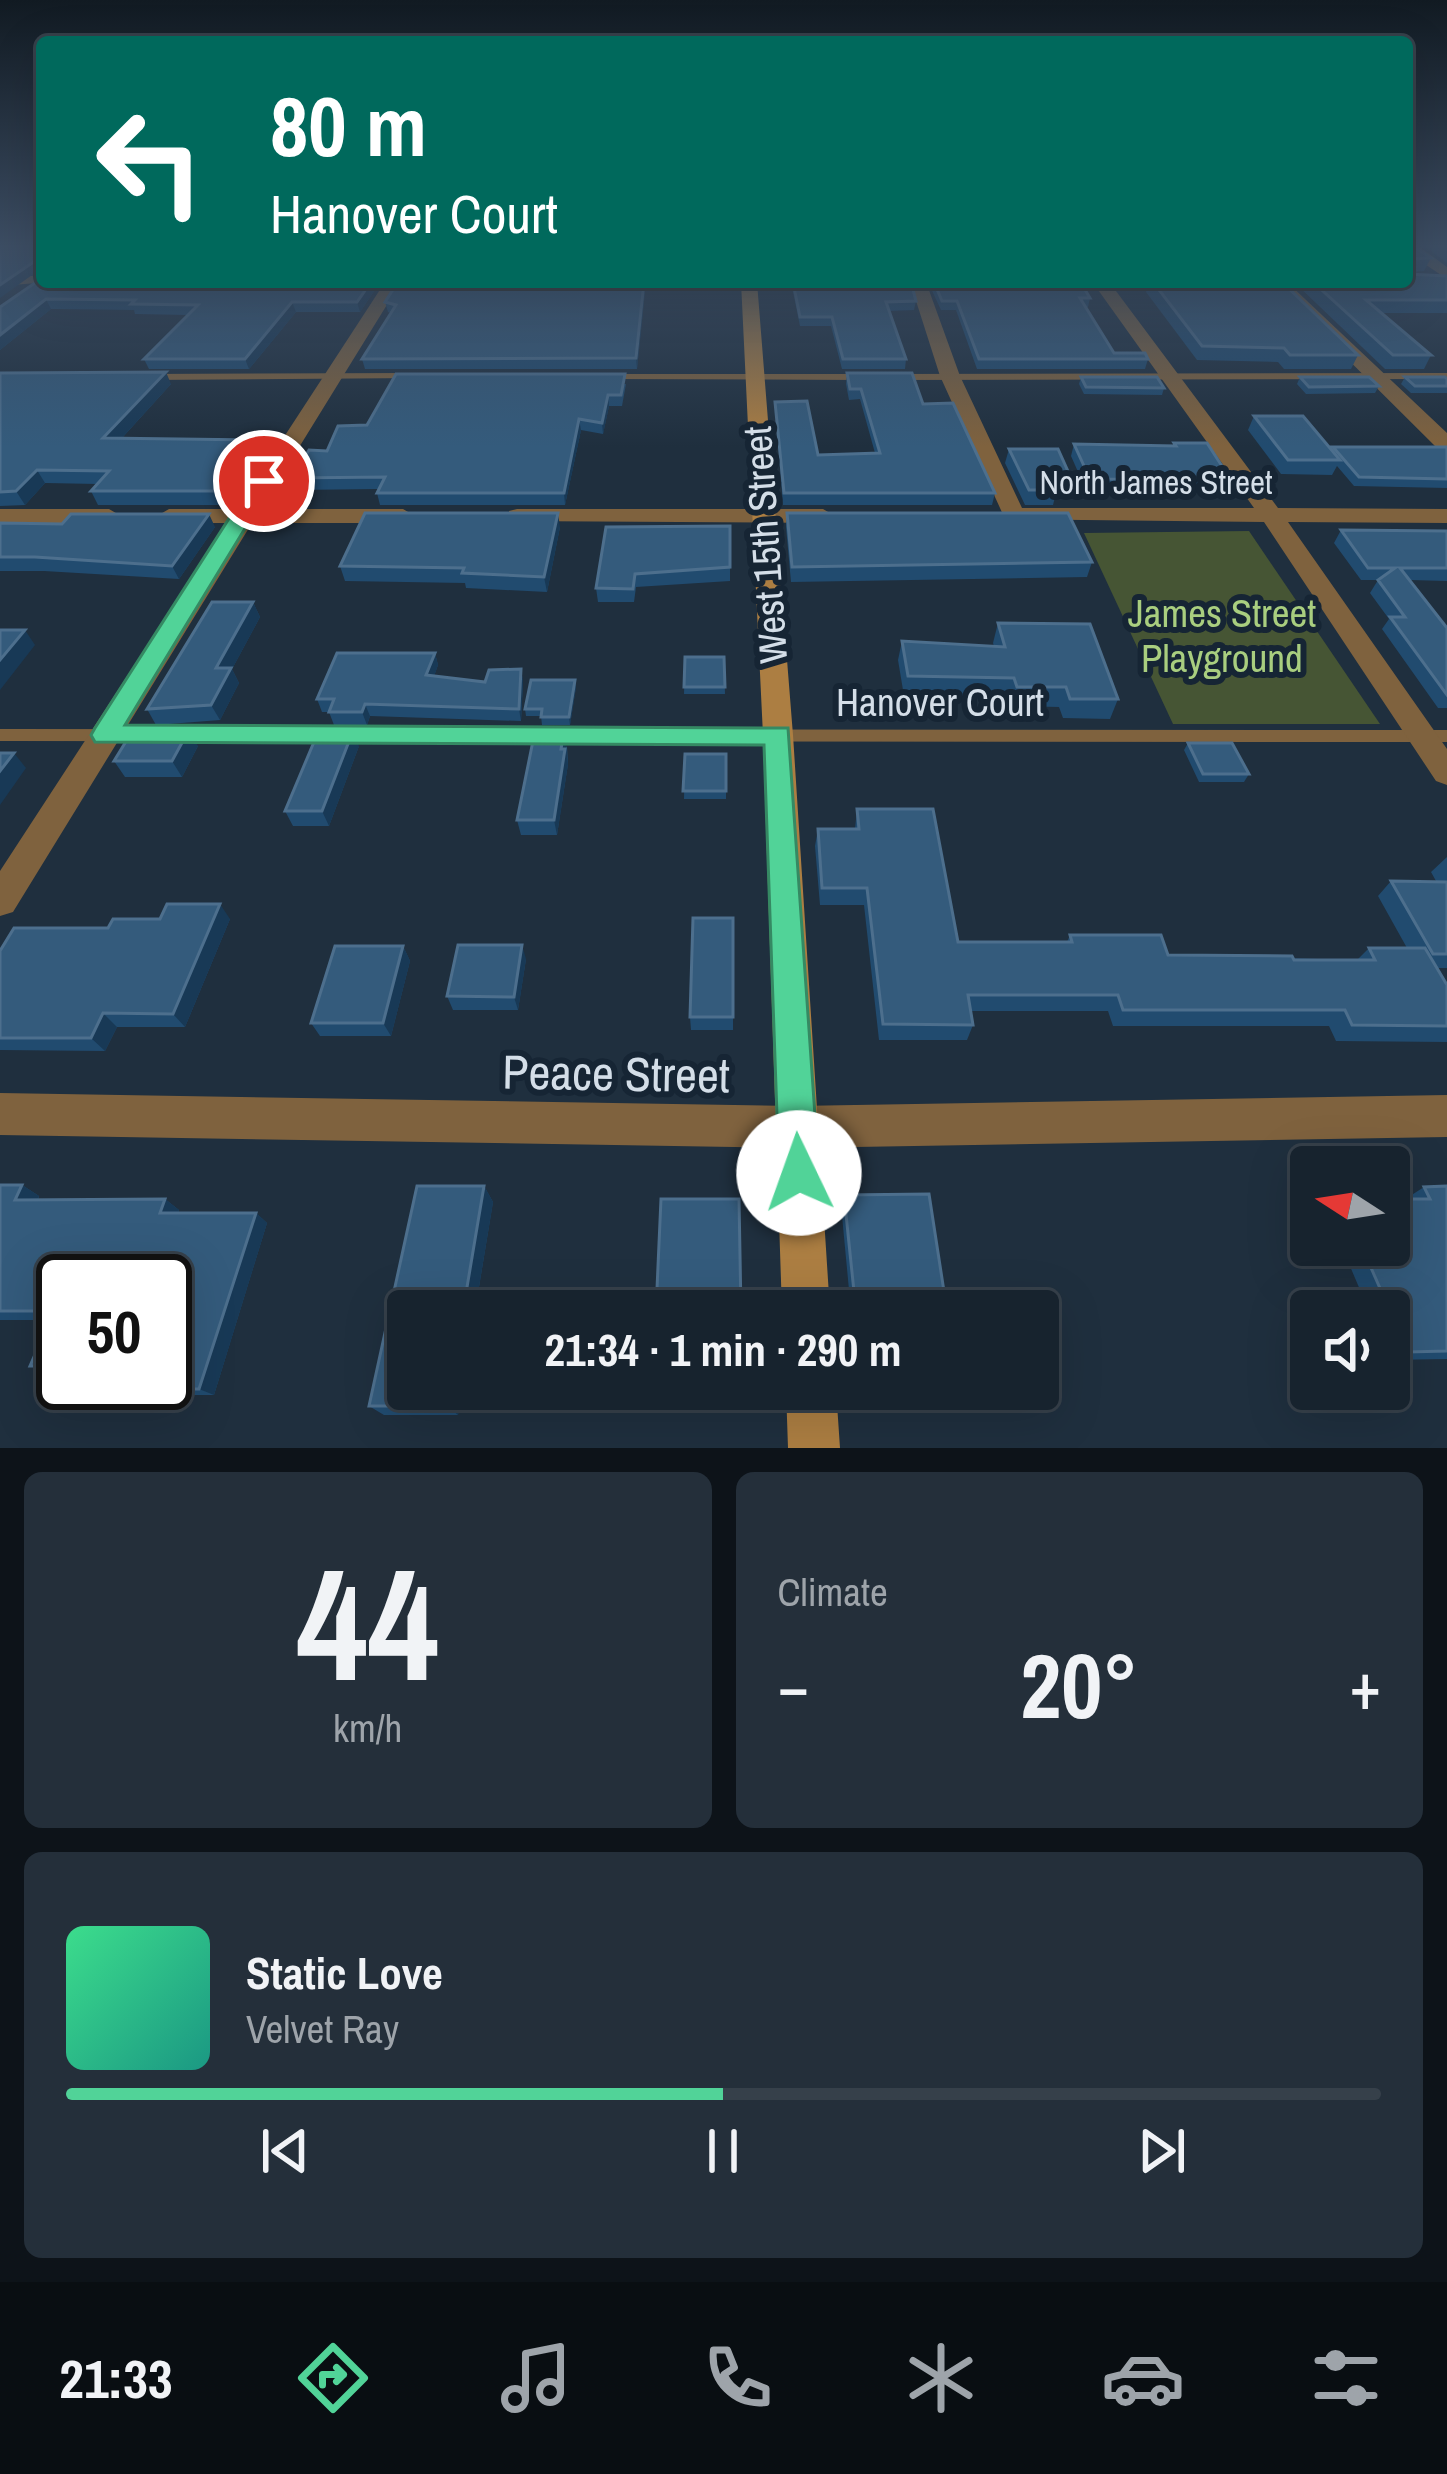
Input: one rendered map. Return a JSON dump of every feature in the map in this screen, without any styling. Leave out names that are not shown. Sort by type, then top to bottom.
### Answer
[{"type":"main road","name":"West 15th Street","points":[[750,313],[778,735],[805,1290]]},
{"type":"main road","points":[[812,1410],[814,1448]]},
{"type":"street","points":[[0,902],[373,313]]},
{"type":"street","points":[[928,313],[950,376]]},
{"type":"street","points":[[1122,313],[1272,516],[1447,773]]},
{"type":"street","points":[[1310,313],[1447,445]]},
{"type":"street","name":"North James Street","points":[[950,376],[1002,514],[1447,516]]},
{"type":"street","points":[[0,516],[430,517]]},
{"type":"street","points":[[501,517],[853,516]]},
{"type":"street","name":"Peace Street","points":[[0,1114],[796,1127],[1447,1116]]},
{"type":"lane","points":[[142,376],[425,376]]},
{"type":"lane","points":[[590,377],[1447,376]]},
{"type":"lane","name":"Hanover Court","points":[[0,735],[1447,736]]},
{"type":"green space","name":"James Street Playground","points":[[1249,531],[1380,724],[1173,724],[1084,533]]},
{"type":"building","points":[[0,313],[29,313],[0,335]]},
{"type":"building","points":[[190,313],[283,313],[245,359],[144,359]]},
{"type":"building","points":[[391,313],[641,313],[636,358],[362,359]]},
{"type":"building","points":[[799,313],[890,313],[906,359],[843,359],[832,317],[800,317]]},
{"type":"building","points":[[961,313],[1089,313],[1114,353],[1145,353],[1148,359],[979,359]]},
{"type":"building","points":[[1176,313],[1314,313],[1358,355],[1290,355],[1284,348],[1202,346]]},
{"type":"building","points":[[1347,313],[1381,313],[1431,355],[1393,355]]},
{"type":"building","points":[[166,372],[103,438],[256,440],[250,448],[256,448],[225,491],[91,491],[109,471],[37,470],[16,491],[0,492],[0,373]]},
{"type":"building","points":[[847,373],[912,373],[923,404],[953,403],[995,493],[784,493],[775,402],[807,401],[818,455],[880,453],[861,389],[850,389]]},
{"type":"building","points":[[396,374],[625,374],[621,395],[608,395],[602,423],[579,419],[564,493],[377,493],[385,477],[292,478],[309,450],[327,451],[338,426],[367,425]]},
{"type":"building","points":[[1081,377],[1157,377],[1164,388],[1086,387]]},
{"type":"building","points":[[1300,377],[1369,377],[1379,386],[1309,387]]},
{"type":"building","points":[[1405,377],[1445,377],[1447,386],[1415,386]]},
{"type":"building","points":[[1254,416],[1303,416],[1340,460],[1288,460]]},
{"type":"building","points":[[1174,443],[1207,443],[1231,480],[1090,479],[1074,444],[1176,446]]},
{"type":"building","points":[[1333,447],[1447,447],[1447,479],[1359,477]]},
{"type":"building","points":[[1009,449],[1058,449],[1071,478],[1051,478],[1057,490],[1029,490]]},
{"type":"building","points":[[365,513],[558,513],[544,577],[462,573],[464,568],[340,566]]},
{"type":"building","points":[[787,513],[1068,513],[1092,562],[792,567]]},
{"type":"building","points":[[71,514],[209,514],[172,566],[0,557],[0,523],[62,524]]},
{"type":"building","points":[[730,526],[730,567],[635,574],[633,589],[596,588],[606,527]]},
{"type":"building","points":[[1341,530],[1447,531],[1447,568],[1400,568],[1447,628],[1447,695],[1390,617],[1405,617],[1378,580],[1395,568],[1368,568]]},
{"type":"building","points":[[212,602],[253,602],[216,668],[231,668],[211,705],[147,709]]},
{"type":"building","points":[[998,623],[1090,624],[1118,699],[1070,699],[1066,687],[1017,687],[1014,678],[908,676],[902,641],[1005,647]]},
{"type":"building","points":[[0,630],[25,630],[0,660]]},
{"type":"building","points":[[337,653],[435,653],[426,675],[485,682],[489,670],[521,669],[519,709],[365,704],[362,712],[329,712],[334,699],[317,699]]},
{"type":"building","points":[[685,657],[724,657],[725,687],[684,687]]},
{"type":"building","points":[[531,680],[575,680],[569,717],[541,717],[542,709],[525,709]]},
{"type":"building","points":[[133,730],[189,730],[172,761],[114,761]]},
{"type":"building","points":[[319,730],[353,731],[322,811],[285,811]]},
{"type":"building","points":[[535,731],[564,731],[554,820],[517,820]]},
{"type":"building","points":[[1188,743],[1232,743],[1249,774],[1203,774]]},
{"type":"building","points":[[0,753],[14,753],[0,771]]},
{"type":"building","points":[[685,754],[726,754],[726,791],[683,791]]},
{"type":"building","points":[[857,809],[933,809],[958,942],[1072,942],[1070,935],[1161,935],[1168,955],[1292,956],[1294,960],[1375,960],[1369,948],[1425,948],[1447,985],[1447,1026],[1352,1025],[1345,1010],[1123,1010],[1118,995],[968,995],[973,1025],[883,1024],[867,888],[822,888],[818,829],[859,829]]},
{"type":"building","points":[[1391,881],[1447,882],[1447,954],[1433,954]]},
{"type":"building","points":[[167,904],[220,904],[173,1014],[103,1013],[91,1038],[0,1038],[0,951],[14,928],[108,928],[113,919],[160,919]]},
{"type":"building","points":[[693,918],[733,918],[733,1017],[690,1017]]},
{"type":"building","points":[[458,945],[522,945],[514,997],[447,996]]},
{"type":"building","points":[[335,946],[403,946],[383,1023],[311,1023]]},
{"type":"building","points":[[0,1185],[22,1185],[15,1200],[165,1199],[160,1213],[256,1213],[199,1389],[192,1389],[192,1254],[36,1254],[36,1311],[0,1311]]},
{"type":"building","points":[[417,1186],[484,1186],[467,1290],[394,1290]]},
{"type":"building","points":[[1447,1186],[1447,1351],[1410,1352],[1410,1290],[1381,1290],[1370,1266],[1410,1266],[1410,1199],[1430,1199],[1424,1187]]},
{"type":"building","points":[[929,1194],[944,1290],[854,1290],[844,1195]]},
{"type":"building","points":[[661,1199],[739,1199],[741,1290],[657,1290]]},
{"type":"building","points":[[387,1324],[387,1406],[369,1406]]},
{"type":"route","points":[[264,481],[105,735],[778,735],[799,1173]]}]
